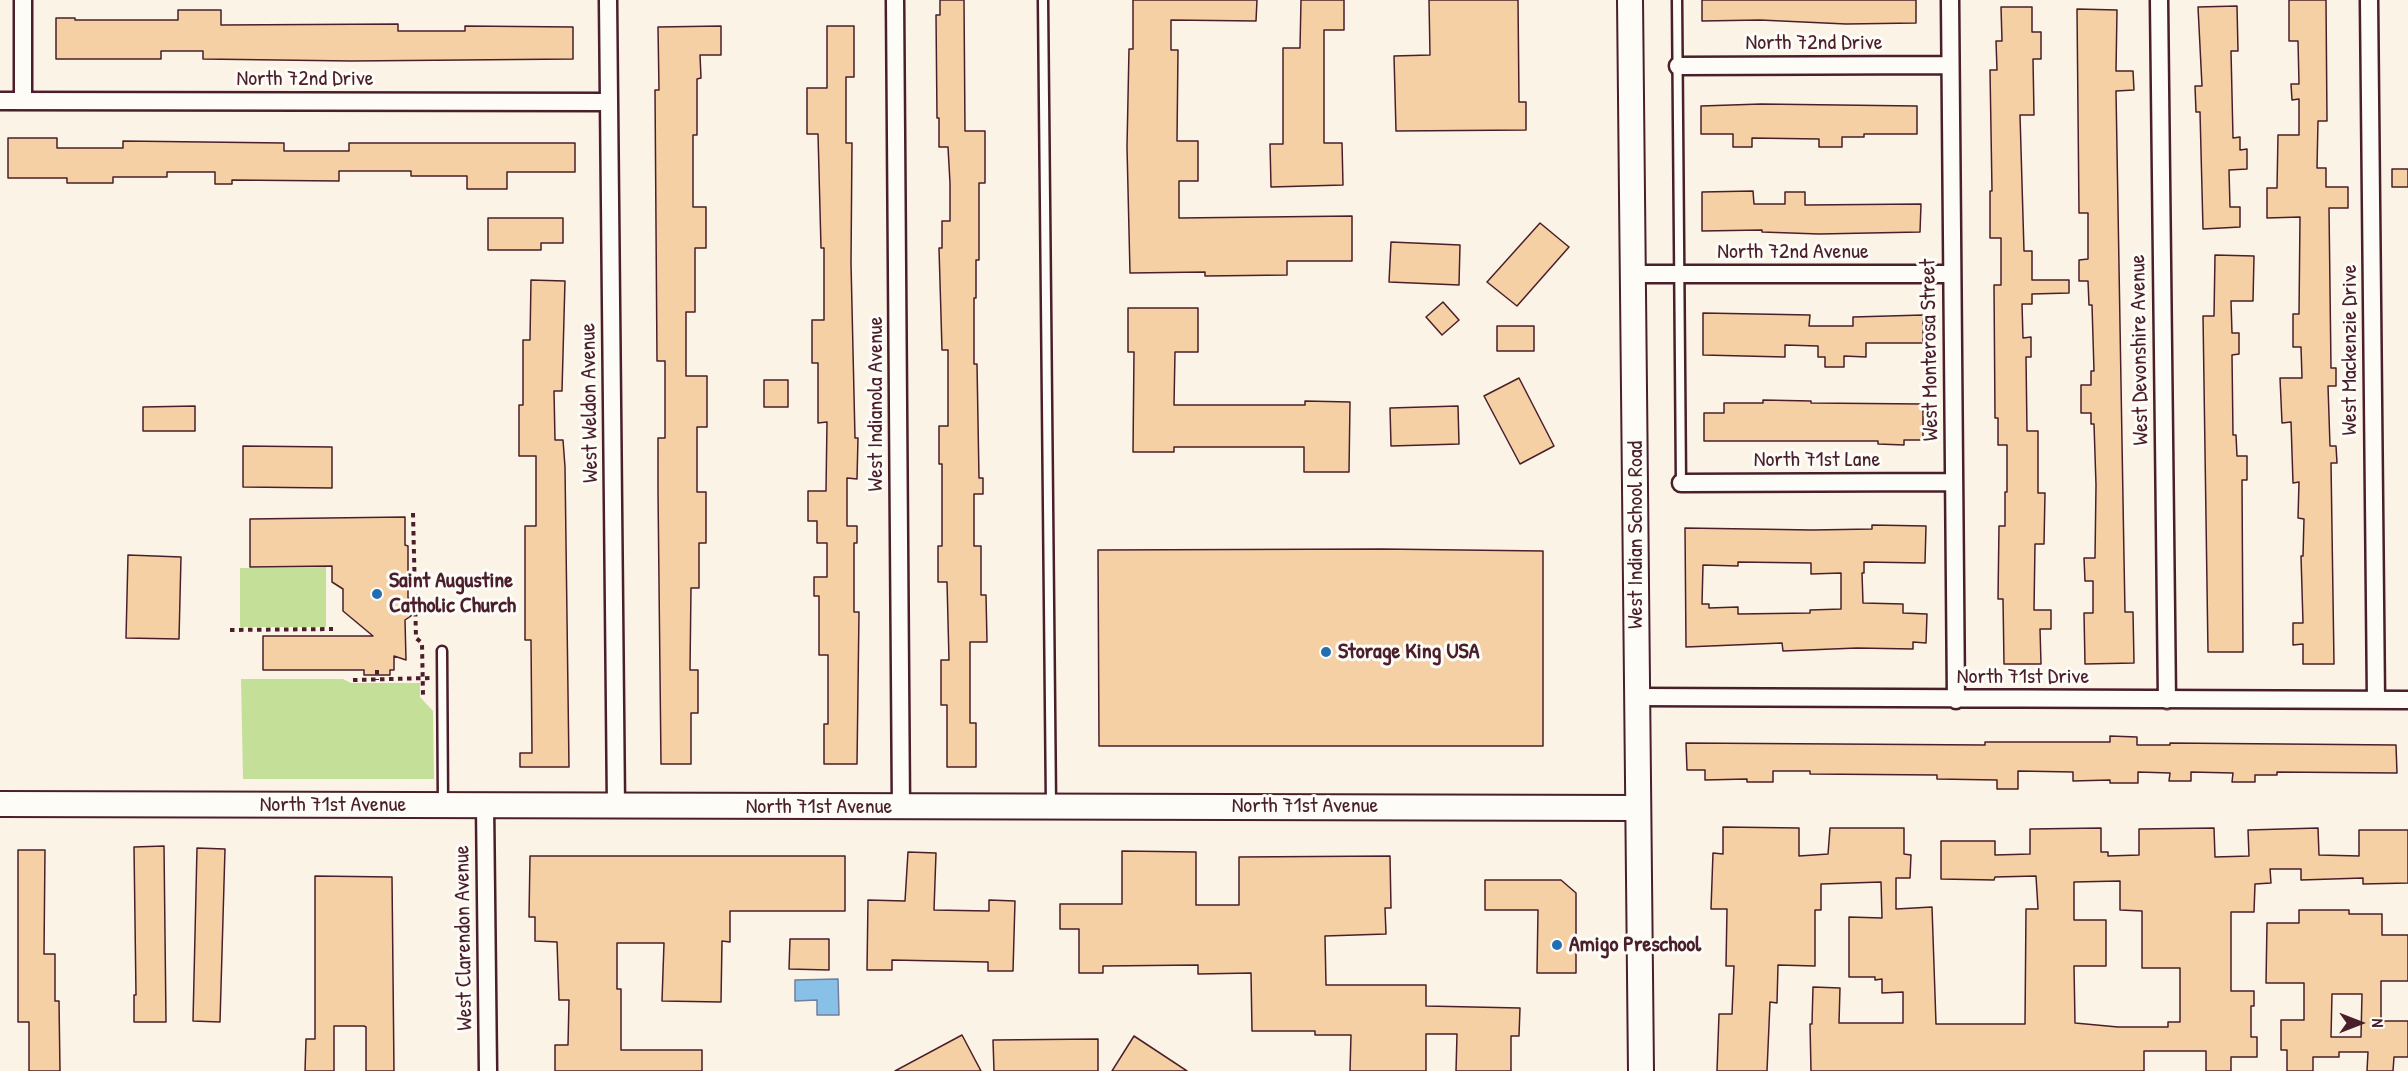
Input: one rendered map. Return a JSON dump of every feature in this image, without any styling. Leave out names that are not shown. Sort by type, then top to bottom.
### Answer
[{"type":"street","points":[[23,0],[24,101]]},
{"type":"street","name":"West Weldon Avenue","points":[[608,0],[616,806]]},
{"type":"street","name":"West Indianola Avenue","points":[[895,0],[901,807]]},
{"type":"street","name":"West Indian School Road","points":[[1630,0],[1641,1071]]},
{"type":"street","name":"West Monterosa Street","points":[[1950,0],[1956,700]]},
{"type":"street","name":"West Devonshire Avenue","points":[[2159,0],[2166,700]]},
{"type":"street","name":"West Mackenzie Drive","points":[[2369,0],[2376,700]]},
{"type":"street","name":"North 72nd Drive","points":[[1678,66],[1950,65]]},
{"type":"street","name":"North 72nd Drive","points":[[0,101],[609,102]]},
{"type":"street","name":"North 72nd Avenue","points":[[1634,274],[1952,274]]},
{"type":"street","name":"North 71st Lane","points":[[1681,483],[1954,482]]},
{"type":"street","name":"North 71st Drive","points":[[1637,697],[2408,700]]},
{"type":"street","name":"North 71st Avenue","points":[[0,804],[1638,808]]},
{"type":"street","name":"West Clarendon Avenue","points":[[485,805],[488,1071]]},
{"type":"lane","points":[[1043,0],[1051,806]]},
{"type":"lane","points":[[1677,0],[1681,483]]},
{"type":"lane","points":[[442,651],[443,805]]},
{"type":"path","points":[[413,513],[416,638],[422,643],[423,695]]},
{"type":"path","points":[[230,630],[333,629]]},
{"type":"path","points":[[377,670],[377,680]]},
{"type":"path","points":[[352,680],[443,678]]},
{"type":"green space","points":[[326,567],[326,627],[240,627],[240,568]]},
{"type":"green space","points":[[241,679],[343,679],[351,683],[420,683],[420,697],[433,711],[434,779],[243,779]]},
{"type":"water","points":[[838,979],[839,1015],[817,1015],[817,1000],[795,1001],[795,980]]},
{"type":"building","points":[[940,0],[964,0],[965,131],[985,131],[985,183],[979,183],[979,260],[976,260],[976,298],[974,298],[974,364],[977,364],[979,478],[983,478],[983,494],[974,494],[974,546],[981,546],[981,595],[986,595],[987,642],[970,642],[970,723],[976,723],[976,767],[947,767],[947,705],[941,705],[941,660],[949,660],[947,582],[938,582],[938,546],[942,546],[942,464],[939,464],[939,426],[948,426],[948,350],[942,350],[939,248],[942,248],[942,221],[950,221],[950,183],[948,147],[939,147],[939,118],[937,118],[936,15],[940,15]]},
{"type":"building","points":[[1133,0],[1257,0],[1256,21],[1171,20],[1171,50],[1178,50],[1177,141],[1198,141],[1198,181],[1179,181],[1179,218],[1352,216],[1352,261],[1287,261],[1287,275],[1205,276],[1205,272],[1130,273],[1127,147],[1129,49],[1133,49]]},
{"type":"building","points":[[1301,0],[1344,0],[1344,30],[1324,30],[1324,143],[1342,143],[1343,185],[1271,187],[1270,144],[1283,144],[1283,48],[1300,48]]},
{"type":"building","points":[[1429,0],[1518,0],[1519,102],[1526,102],[1526,130],[1396,131],[1394,56],[1430,55]]},
{"type":"building","points":[[1702,0],[1916,0],[1916,23],[1702,21]]},
{"type":"building","points":[[2289,0],[2326,0],[2327,121],[2318,121],[2317,168],[2326,168],[2326,187],[2348,187],[2348,208],[2329,208],[2331,368],[2336,368],[2336,386],[2328,386],[2330,446],[2336,446],[2337,463],[2331,463],[2334,664],[2303,664],[2303,644],[2293,645],[2293,623],[2303,623],[2301,556],[2303,556],[2304,519],[2298,518],[2299,482],[2293,483],[2291,422],[2282,423],[2280,378],[2302,378],[2301,347],[2293,347],[2293,314],[2299,314],[2300,217],[2267,218],[2267,188],[2277,188],[2278,135],[2299,135],[2299,99],[2292,100],[2291,84],[2299,84],[2298,41],[2289,41]]},
{"type":"building","points":[[2237,6],[2238,51],[2231,51],[2233,138],[2240,137],[2240,150],[2247,149],[2247,169],[2229,170],[2230,207],[2240,207],[2240,227],[2203,229],[2200,112],[2196,112],[2195,86],[2202,86],[2198,7]]},
{"type":"building","points":[[2001,7],[2032,7],[2032,32],[2041,32],[2041,59],[2033,59],[2034,115],[2020,115],[2024,251],[2032,251],[2032,280],[2069,280],[2069,293],[2032,294],[2032,304],[2022,304],[2023,338],[2031,337],[2031,357],[2026,357],[2027,431],[2038,431],[2038,493],[2045,493],[2044,544],[2035,544],[2034,610],[2051,610],[2051,629],[2040,629],[2041,664],[2004,664],[2003,599],[1998,599],[1999,526],[2005,526],[2007,445],[1998,445],[1998,418],[1995,418],[1994,285],[2001,285],[2001,238],[1990,238],[1990,191],[1992,191],[1990,70],[1997,70],[1996,41],[2002,41]]},
{"type":"building","points":[[2077,9],[2117,10],[2116,71],[2133,71],[2134,90],[2116,91],[2125,612],[2133,612],[2134,663],[2085,664],[2084,613],[2093,613],[2093,581],[2085,581],[2084,558],[2095,558],[2096,485],[2094,424],[2091,424],[2091,413],[2081,413],[2081,385],[2091,385],[2091,371],[2094,371],[2092,305],[2089,305],[2088,281],[2079,281],[2079,260],[2088,259],[2088,213],[2079,213]]},
{"type":"building","points":[[178,10],[221,10],[221,25],[398,24],[398,31],[465,31],[465,26],[573,27],[573,59],[352,61],[203,59],[203,51],[161,51],[161,59],[56,59],[56,18],[178,20]]},
{"type":"building","points":[[721,26],[721,55],[700,55],[701,78],[697,79],[697,135],[693,135],[693,207],[706,207],[706,248],[695,248],[695,312],[686,312],[686,376],[707,376],[707,427],[697,427],[697,492],[706,492],[706,543],[699,543],[699,588],[691,588],[690,670],[698,670],[698,713],[691,713],[691,764],[661,764],[658,438],[665,438],[665,361],[657,361],[655,90],[659,90],[658,27]]},
{"type":"building","points":[[827,26],[854,26],[854,77],[846,77],[846,143],[852,143],[851,263],[855,438],[858,438],[857,479],[847,478],[847,526],[857,526],[857,543],[854,543],[854,612],[859,612],[857,764],[824,764],[824,724],[828,724],[828,655],[819,655],[819,596],[814,596],[814,577],[827,577],[827,543],[817,543],[817,521],[808,521],[808,491],[826,491],[827,422],[818,423],[818,363],[812,363],[812,320],[824,320],[824,248],[821,248],[818,134],[807,134],[807,88],[827,88]]},
{"type":"building","points":[[1761,104],[1917,106],[1917,134],[1864,134],[1864,137],[1842,137],[1842,147],[1819,147],[1819,139],[1752,138],[1752,147],[1733,147],[1733,134],[1701,134],[1701,106]]},
{"type":"building","points":[[8,138],[57,138],[57,148],[123,148],[123,141],[284,143],[284,151],[349,151],[349,143],[575,143],[575,172],[507,172],[507,189],[467,189],[467,176],[411,176],[411,171],[339,171],[339,181],[232,180],[232,184],[215,184],[215,172],[167,172],[167,177],[113,177],[113,183],[67,183],[67,178],[8,178]]},
{"type":"building","points":[[2392,169],[2408,169],[2408,187],[2392,187]]},
{"type":"building","points":[[1753,191],[1754,204],[1785,204],[1785,192],[1805,192],[1805,205],[1921,204],[1920,232],[1819,234],[1762,232],[1762,230],[1702,231],[1702,192]]},
{"type":"building","points":[[488,218],[563,218],[563,243],[541,243],[541,250],[488,250]]},
{"type":"building","points":[[1540,223],[1569,247],[1517,306],[1487,282]]},
{"type":"building","points":[[1391,242],[1460,245],[1459,285],[1389,282]]},
{"type":"building","points":[[2215,255],[2254,256],[2253,301],[2231,301],[2232,333],[2239,333],[2239,354],[2232,355],[2233,435],[2236,435],[2237,456],[2247,456],[2247,480],[2242,480],[2243,652],[2208,652],[2203,316],[2214,316]]},
{"type":"building","points":[[531,280],[565,281],[562,391],[554,391],[555,440],[563,440],[565,467],[569,767],[520,767],[520,753],[532,753],[531,640],[525,640],[525,526],[536,526],[536,456],[519,456],[519,405],[523,405],[523,340],[530,340]]},
{"type":"building","points":[[1443,302],[1459,320],[1442,335],[1426,317]]},
{"type":"building","points":[[1128,308],[1198,308],[1198,352],[1175,352],[1174,405],[1305,405],[1305,401],[1350,402],[1349,472],[1304,472],[1304,447],[1174,447],[1174,452],[1133,452],[1134,352],[1128,352]]},
{"type":"building","points":[[1703,313],[1810,315],[1809,326],[1853,326],[1853,317],[1923,315],[1923,343],[1866,343],[1866,357],[1844,356],[1844,367],[1825,367],[1825,357],[1818,357],[1818,346],[1785,345],[1785,357],[1703,355]]},
{"type":"building","points":[[1497,326],[1534,326],[1534,351],[1497,351]]},
{"type":"building","points":[[1519,378],[1554,446],[1520,464],[1484,396]]},
{"type":"building","points":[[764,380],[788,380],[788,407],[764,407]]},
{"type":"building","points":[[1763,400],[1923,404],[1923,440],[1904,440],[1904,445],[1878,444],[1878,441],[1704,441],[1704,413],[1724,413],[1724,403],[1763,403]]},
{"type":"building","points":[[195,406],[195,431],[143,431],[143,407]]},
{"type":"building","points":[[1458,406],[1459,444],[1391,446],[1390,408]]},
{"type":"building","points":[[243,446],[332,447],[332,488],[243,487]]},
{"type":"building","points":[[405,517],[405,545],[408,546],[408,598],[411,599],[411,616],[405,620],[406,660],[394,656],[394,670],[390,670],[390,675],[364,675],[364,670],[263,670],[263,636],[373,636],[343,611],[343,589],[332,582],[332,566],[250,567],[250,519]]},
{"type":"building","points":[[1872,525],[1926,526],[1925,563],[1864,562],[1864,573],[1862,573],[1863,603],[1903,604],[1903,613],[1927,614],[1926,643],[1913,642],[1913,649],[1857,648],[1783,651],[1782,643],[1686,647],[1685,528],[1872,529]],"holes":[[[1738,562],[1811,563],[1811,574],[1841,573],[1841,609],[1810,610],[1810,613],[1738,614],[1738,607],[1709,608],[1709,604],[1702,604],[1703,565],[1738,566]]]},
{"type":"building","points":[[1098,550],[1543,551],[1543,746],[1099,746]]},
{"type":"building","points":[[128,555],[181,557],[179,639],[126,638]]},
{"type":"building","points":[[2110,736],[2137,737],[2137,745],[2170,745],[2170,743],[2396,745],[2397,773],[2277,772],[2277,775],[2255,775],[2255,782],[2232,782],[2233,773],[2191,772],[2191,781],[2169,781],[2170,773],[2138,772],[2138,783],[2110,783],[2110,780],[2073,781],[2073,772],[2018,771],[2018,789],[1997,789],[1997,780],[1937,779],[1937,775],[1810,774],[1810,771],[1773,771],[1773,782],[1747,782],[1747,779],[1705,780],[1705,770],[1687,770],[1686,743],[1985,745],[1985,742],[2110,742]]},
{"type":"building","points":[[1723,827],[1799,828],[1799,856],[1828,854],[1830,828],[1904,828],[1904,854],[1911,855],[1910,878],[1896,878],[1896,909],[1932,907],[1936,1024],[2025,1024],[2026,909],[2038,909],[2036,876],[1995,877],[1994,880],[1941,879],[1941,841],[1995,841],[1995,855],[2030,854],[2030,829],[2101,828],[2101,852],[2108,852],[2108,856],[2139,855],[2139,829],[2214,828],[2215,857],[2249,856],[2248,830],[2318,828],[2319,855],[2359,856],[2359,830],[2408,830],[2408,883],[2363,884],[2363,878],[2301,880],[2301,869],[2270,869],[2271,883],[2255,884],[2254,912],[2231,912],[2231,991],[2254,991],[2254,1006],[2251,1006],[2251,1037],[2257,1037],[2257,1057],[2231,1057],[2231,1071],[2206,1071],[2206,1051],[2144,1051],[2144,1071],[1811,1071],[1810,1024],[1812,1024],[1813,987],[1840,988],[1839,1023],[1903,1023],[1903,992],[1882,993],[1882,979],[1875,980],[1875,977],[1849,977],[1849,917],[1882,918],[1881,882],[1821,884],[1821,910],[1815,910],[1815,966],[1778,965],[1777,1003],[1770,1002],[1767,1071],[1717,1071],[1719,1014],[1732,1014],[1734,966],[1726,966],[1727,909],[1711,909],[1713,853],[1723,854]],"holes":[[[2120,881],[2120,910],[2142,911],[2142,968],[2180,968],[2180,1022],[2168,1022],[2168,1027],[2118,1027],[2075,1023],[2074,966],[2106,966],[2106,920],[2074,920],[2074,882]]]},
{"type":"building","points":[[164,846],[166,1022],[134,1022],[134,995],[136,995],[134,847]]},
{"type":"building","points":[[197,848],[225,849],[220,1022],[193,1021]]},
{"type":"building","points":[[18,850],[45,850],[44,954],[55,954],[55,1001],[59,1001],[60,1071],[29,1071],[29,1022],[18,1022]]},
{"type":"building","points":[[1122,851],[1196,852],[1196,905],[1239,905],[1239,857],[1390,856],[1391,908],[1385,908],[1386,934],[1325,936],[1326,985],[1426,985],[1426,1006],[1520,1008],[1519,1036],[1511,1036],[1511,1071],[1456,1071],[1457,1034],[1426,1034],[1426,1071],[1350,1071],[1351,1035],[1315,1035],[1315,1031],[1252,1031],[1251,973],[1198,974],[1198,965],[1103,966],[1103,973],[1079,973],[1079,929],[1060,929],[1060,904],[1122,904]]},
{"type":"building","points":[[908,852],[936,853],[934,910],[989,911],[989,900],[1015,901],[1013,971],[988,971],[988,962],[892,960],[892,970],[867,970],[868,900],[905,901]]},
{"type":"building","points":[[530,856],[845,856],[845,911],[730,911],[730,942],[722,941],[721,1002],[662,1001],[664,943],[617,943],[617,989],[621,989],[621,1050],[702,1050],[702,1071],[555,1071],[555,1045],[568,1045],[569,1000],[559,1000],[557,942],[535,941],[535,917],[529,917]]},
{"type":"building","points":[[315,876],[392,877],[394,1071],[366,1071],[366,1027],[334,1026],[334,1071],[305,1071],[306,1039],[315,1039]]},
{"type":"building","name":"Amigo Preschool","points":[[1485,880],[1561,880],[1576,893],[1576,973],[1537,973],[1538,910],[1485,910]]},
{"type":"building","points":[[2299,910],[2349,910],[2349,914],[2382,914],[2382,935],[2408,935],[2408,981],[2381,981],[2381,1021],[2408,1021],[2408,1057],[2394,1057],[2393,1071],[2367,1071],[2368,1052],[2339,1052],[2339,1057],[2313,1057],[2313,1071],[2287,1071],[2287,1050],[2281,1050],[2281,1020],[2304,1020],[2304,983],[2266,983],[2267,923],[2299,923]],"holes":[[[2332,994],[2362,994],[2361,1037],[2331,1037]]]},
{"type":"building","points":[[790,939],[829,939],[829,970],[789,969]]},
{"type":"building","points":[[962,1035],[981,1071],[895,1071]]},
{"type":"building","points":[[1134,1036],[1187,1071],[1112,1071]]},
{"type":"building","points":[[1098,1039],[1098,1071],[994,1071],[993,1040]]},
{"type":"place","name":"Saint Augustine Catholic Church","points":[[377,594]]},
{"type":"place","name":"Storage King USA","points":[[1326,652]]},
{"type":"place","name":"Amigo Preschool","points":[[1557,945]]}]
